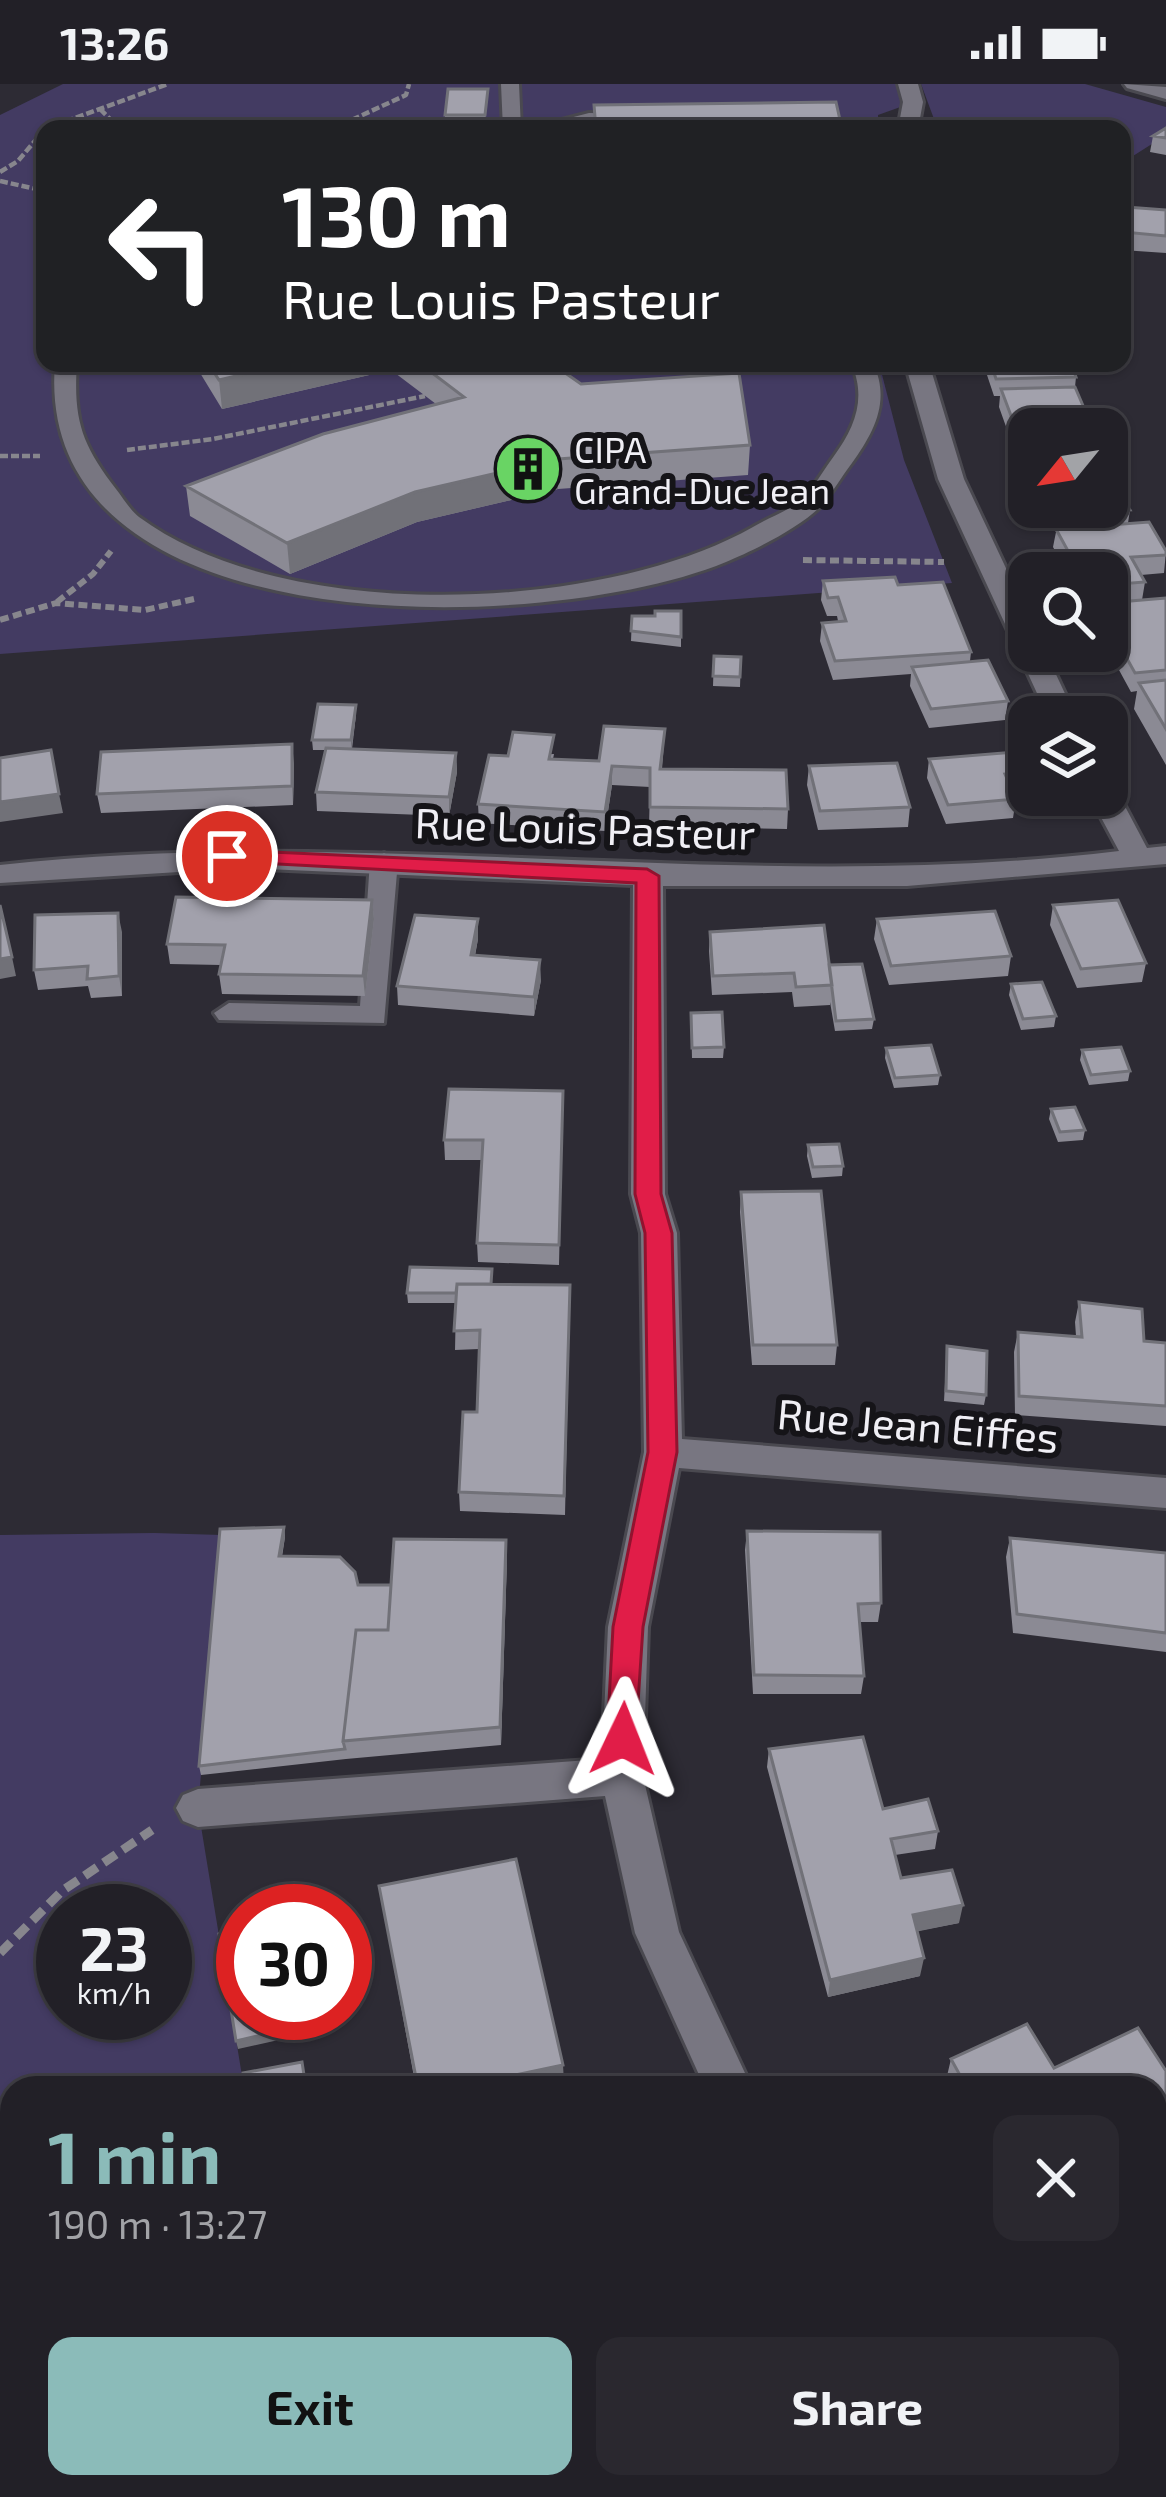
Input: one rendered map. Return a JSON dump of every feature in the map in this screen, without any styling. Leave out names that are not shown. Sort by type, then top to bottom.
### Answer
[{"type":"street","points":[[908,84],[913,103],[910,120]]},
{"type":"street","points":[[1134,84],[1166,93]]},
{"type":"street","points":[[920,372],[951,478],[1052,696]]},
{"type":"street","points":[[1120,816],[1152,857]]},
{"type":"street","name":"Rue Louis Pasteur","points":[[0,874],[134,860],[273,855],[647,876],[876,877],[1152,857]]},
{"type":"street","points":[[647,876],[648,1194],[659,1233],[663,1452],[628,1627],[622,1776],[657,1933],[723,2076]]},
{"type":"street","name":"Rue Jean Eiffes","points":[[663,1452],[1166,1493]]},
{"type":"street","points":[[197,1808],[622,1776]]},
{"type":"lane","points":[[510,84],[512,120]]},
{"type":"lane","points":[[585,120],[623,120]]},
{"type":"lane","points":[[64,372],[62,398],[76,455],[98,488],[128,517],[188,554],[265,580],[356,598],[474,606],[569,598],[661,577],[778,527],[839,478],[870,412],[867,372]]},
{"type":"lane","points":[[229,1013],[374,1016],[384,861]]},
{"type":"path","points":[[60,120],[169,84]]},
{"type":"path","points":[[356,120],[406,95],[410,84]]},
{"type":"path","points":[[99,108],[111,120]]},
{"type":"path","points":[[0,172],[36,138]]},
{"type":"path","points":[[0,181],[36,188]]},
{"type":"path","points":[[0,456],[76,455],[213,439],[424,396]]},
{"type":"path","points":[[0,620],[56,603],[93,574],[128,517]]},
{"type":"path","points":[[735,548],[768,559],[988,561]]},
{"type":"path","points":[[56,603],[145,610],[265,580]]},
{"type":"path","points":[[0,1953],[62,1891],[151,1831],[197,1808]]},
{"type":"shaded area","points":[[63,84],[898,84],[906,105],[878,115],[878,120],[36,120],[36,372],[881,372],[904,460],[952,583],[0,654],[0,115]]},
{"type":"shaded area","points":[[921,84],[1085,84],[1166,107],[1166,135],[1131,157],[1131,120],[934,119]]},
{"type":"shaded area","points":[[0,1535],[222,1535],[198,1808],[216,1918],[216,2040],[236,2040],[242,2076],[0,2076]]},
{"type":"building","points":[[448,89],[488,89],[485,115],[445,115]]},
{"type":"building","points":[[836,102],[840,120],[595,120],[594,105]]},
{"type":"building","points":[[1131,207],[1166,210],[1166,236],[1131,233]]},
{"type":"building","points":[[214,372],[253,372],[219,380]]},
{"type":"building","points":[[431,372],[564,372],[581,384],[739,373],[750,445],[558,459],[415,492],[287,543],[186,486],[323,434],[464,397]]},
{"type":"building","points":[[994,372],[1074,372],[1076,377],[996,379]]},
{"type":"building","points":[[1075,387],[1084,408],[1008,408],[1001,389]]},
{"type":"building","points":[[1149,522],[1166,551],[1166,555],[1131,557],[1145,582],[1128,583],[1128,552],[1069,552],[1056,529],[1128,528],[1128,524]]},
{"type":"building","points":[[895,577],[898,585],[943,582],[971,652],[835,661],[822,623],[846,621],[838,597],[828,598],[823,581]]},
{"type":"building","points":[[1166,598],[1166,670],[1135,673],[1128,660],[1128,601]]},
{"type":"building","points":[[655,611],[681,611],[681,637],[631,631],[632,616],[655,616]]},
{"type":"building","points":[[714,656],[741,657],[740,677],[713,676]]},
{"type":"building","points":[[988,660],[1008,701],[931,709],[912,667]]},
{"type":"building","points":[[1166,680],[1166,729],[1139,683]]},
{"type":"building","points":[[318,704],[356,705],[351,740],[312,740]]},
{"type":"building","points":[[604,726],[665,729],[660,769],[786,770],[788,809],[650,807],[650,768],[612,766],[605,812],[478,804],[489,755],[508,756],[513,732],[554,735],[549,759],[599,761]]},
{"type":"building","points":[[292,744],[292,786],[97,794],[101,752]]},
{"type":"building","points":[[326,748],[456,753],[449,797],[316,792]]},
{"type":"building","points":[[51,750],[59,794],[0,802],[0,758]]},
{"type":"building","points":[[1008,753],[1008,800],[948,805],[929,759]]},
{"type":"building","points":[[897,763],[910,807],[820,811],[809,766]]},
{"type":"building","points":[[176,897],[372,900],[363,976],[219,974],[225,945],[167,944]]},
{"type":"building","points":[[1118,900],[1146,963],[1081,969],[1053,905]]},
{"type":"building","points":[[0,905],[12,957],[0,959]]},
{"type":"building","points":[[995,911],[1011,956],[891,966],[877,919]]},
{"type":"building","points":[[118,913],[119,976],[87,979],[88,966],[34,970],[35,915]]},
{"type":"building","points":[[415,915],[478,919],[471,955],[540,960],[534,997],[397,986]]},
{"type":"building","points":[[824,925],[832,985],[796,987],[794,973],[713,976],[710,932]]},
{"type":"building","points":[[862,964],[874,1019],[836,1021],[829,965]]},
{"type":"building","points":[[1042,982],[1056,1016],[1023,1019],[1011,984]]},
{"type":"building","points":[[722,1012],[724,1047],[692,1048],[691,1013]]},
{"type":"building","points":[[931,1045],[940,1075],[895,1078],[886,1048]]},
{"type":"building","points":[[1121,1047],[1130,1071],[1091,1075],[1082,1050]]},
{"type":"building","points":[[449,1089],[563,1091],[559,1245],[477,1243],[483,1140],[444,1140]]},
{"type":"building","points":[[1075,1107],[1085,1130],[1060,1132],[1051,1109]]},
{"type":"building","points":[[839,1144],[843,1166],[813,1167],[808,1145]]},
{"type":"building","points":[[821,1191],[837,1345],[753,1345],[741,1192]]},
{"type":"building","points":[[410,1267],[492,1269],[491,1284],[457,1284],[456,1293],[407,1293]]},
{"type":"building","points":[[457,1284],[570,1285],[564,1496],[459,1492],[463,1412],[477,1412],[480,1330],[454,1331]]},
{"type":"building","points":[[1079,1302],[1142,1309],[1144,1341],[1166,1343],[1166,1406],[1019,1396],[1018,1332],[1082,1337]]},
{"type":"building","points":[[947,1346],[987,1351],[986,1395],[946,1391]]},
{"type":"building","points":[[284,1527],[279,1556],[340,1557],[355,1572],[358,1585],[391,1585],[388,1630],[356,1630],[345,1749],[199,1766],[220,1529]]},
{"type":"building","points":[[747,1531],[880,1532],[881,1603],[858,1604],[864,1676],[754,1675]]},
{"type":"building","points":[[1010,1538],[1166,1553],[1166,1633],[1017,1614]]},
{"type":"building","points":[[394,1539],[506,1540],[500,1727],[343,1741],[356,1630],[388,1630]]},
{"type":"building","points":[[863,1737],[883,1809],[928,1799],[938,1831],[891,1839],[901,1878],[952,1870],[963,1905],[913,1915],[924,1958],[830,1980],[769,1749]]},
{"type":"building","points":[[516,1859],[563,2065],[510,2076],[416,2076],[379,1886]]},
{"type":"building","points":[[1027,2024],[1054,2068],[1138,2028],[1166,2076],[960,2076],[951,2059]]},
{"type":"building","points":[[302,2062],[304,2076],[243,2076]]},
{"type":"place","name":"CIPA Grand-Duc Jean","points":[[528,469]]},
{"type":"route","points":[[227,856],[647,876],[648,1194],[659,1233],[663,1452],[628,1627],[623,1739]]}]
